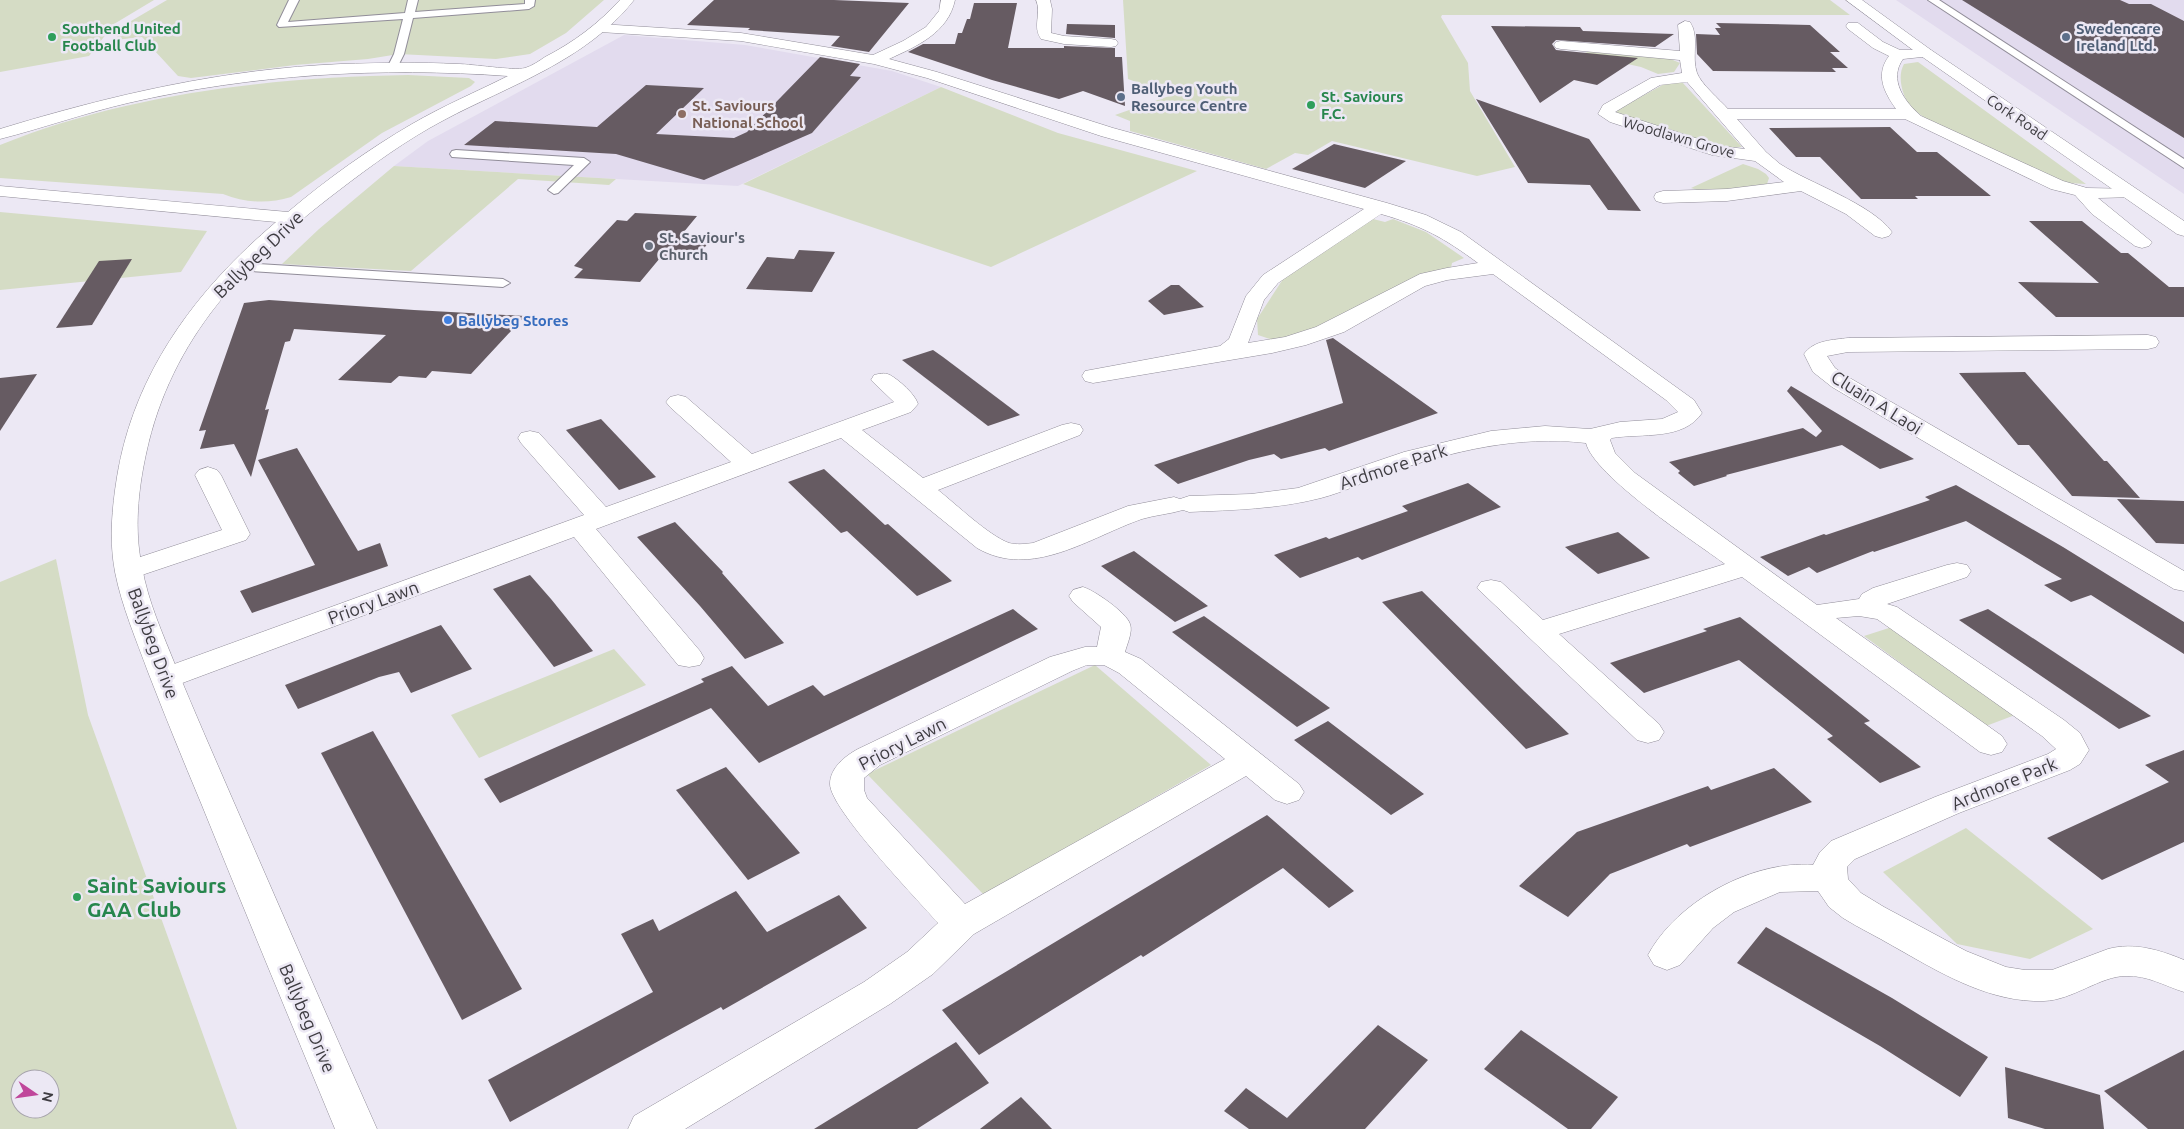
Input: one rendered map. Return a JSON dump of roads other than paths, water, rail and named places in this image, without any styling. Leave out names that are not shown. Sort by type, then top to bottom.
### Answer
[{"type":"street","name":"Ballybeg Drive","points":[[356,1129],[200,763],[140,613],[125,548],[127,497],[135,453],[148,408],[178,342],[208,302],[240,267],[292,218],[358,166],[394,142],[448,111],[566,51],[600,28],[627,0]]},
{"type":"street","points":[[875,60],[910,43],[931,29],[945,14],[948,0]]},
{"type":"street","points":[[1043,0],[1046,5],[1043,30],[1046,36],[1064,40],[1111,43]]},
{"type":"street","name":"Cork Road","points":[[1853,0],[1926,53],[2184,230]]},
{"type":"street","points":[[1684,25],[1688,35],[1687,56],[1691,77]]},
{"type":"street","points":[[1853,26],[1878,45],[1898,56],[1926,53]]},
{"type":"street","name":"Ardmore Park","points":[[600,28],[741,37],[875,60],[949,80],[1091,128],[1380,207],[1436,226],[1497,267],[1674,395],[1686,405],[1690,413],[1688,417],[1678,423],[1607,430],[1598,436],[1552,432],[1487,440],[1415,456],[1327,488],[1301,495],[1273,500],[1181,505],[1137,512],[1048,548],[1018,554],[1006,552],[987,542],[920,488]]},
{"type":"street","points":[[1561,45],[1687,56]]},
{"type":"street","name":"Woodlawn Grove","points":[[1898,56],[1892,63],[1889,82],[1898,103],[1909,114],[1934,128],[2040,177],[2082,192],[2130,193]]},
{"type":"street","points":[[0,134],[88,108],[196,86],[284,73],[393,66],[448,67],[524,73]]},
{"type":"street","name":"Woodlawn Grove","points":[[1760,156],[1734,154],[1713,149],[1616,119],[1606,114],[1608,108],[1656,81],[1691,77],[1760,156],[1779,171],[1858,212],[1882,232]]},
{"type":"street","name":"Woodlawn Grove","points":[[1723,114],[1909,114]]},
{"type":"street","points":[[1663,197],[1727,195],[1806,185]]},
{"type":"street","points":[[0,191],[292,218]]},
{"type":"street","name":"Woodlawn Grove","points":[[2082,192],[2099,210],[2142,242]]},
{"type":"street","points":[[1219,354],[1231,350],[1238,344],[1251,305],[1260,290],[1274,276],[1380,207]]},
{"type":"street","points":[[1093,376],[1281,344],[1314,336],[1347,322],[1420,282],[1442,275],[1497,267]]},
{"type":"street","name":"Cluain A Laoi","points":[[2148,342],[1848,345],[1825,348],[1815,354],[1816,360],[1823,368],[1853,390],[2184,583]]},
{"type":"street","name":"Priory Lawn","points":[[166,678],[905,406],[906,400],[882,380]]},
{"type":"street","points":[[678,402],[748,464]]},
{"type":"street","points":[[845,429],[920,488],[1072,430]]},
{"type":"street","points":[[1598,436],[1598,443],[1603,452],[1626,478],[1745,567],[1991,744]]},
{"type":"street","points":[[530,438],[689,658]]},
{"type":"street","points":[[129,570],[237,534],[208,475]]},
{"type":"street","points":[[1538,631],[1745,567]]},
{"type":"street","points":[[1870,607],[1872,600],[1883,594],[1957,571]]},
{"type":"street","points":[[1491,588],[1648,732]]},
{"type":"street","points":[[1083,596],[1116,624],[1116,632],[1109,656]]},
{"type":"street","name":"Ardmore Park","points":[[1812,615],[1842,608],[1870,607],[1886,614],[1905,625],[2053,728],[2070,741],[2073,750],[2069,756],[2059,762],[1947,805],[1843,850],[1832,860],[1828,872],[1830,879]]},
{"type":"street","name":"Priory Lawn","points":[[961,924],[855,806],[846,790],[846,778],[854,766],[869,757],[1061,664],[1085,656],[1109,656],[1130,666],[1287,792]]},
{"type":"street","points":[[649,1129],[877,993],[920,963],[961,924],[1247,761]]},
{"type":"street","points":[[1667,955],[1700,918],[1721,902],[1776,879],[1800,877],[1830,879],[1837,891],[1861,911],[1961,965],[1996,980],[2028,985],[2059,984],[2109,964],[2124,961],[2157,966],[2184,978]]},
{"type":"lane","points":[[294,0],[282,25],[530,6],[530,0]]},
{"type":"lane","points":[[393,66],[413,0]]},
{"type":"lane","points":[[1933,0],[2184,164]]},
{"type":"lane","points":[[456,154],[584,162],[554,190]]},
{"type":"lane","points":[[240,267],[502,282]]},
{"type":"place","name":"Southend United Football Club","points":[[52,37]]},
{"type":"place","name":"Swedencare Ireland Ltd.","points":[[2066,37]]},
{"type":"place","name":"Ballybeg Youth Resource Centre","points":[[1121,97]]},
{"type":"place","name":"St. Saviours F.C.","points":[[1311,105]]},
{"type":"place","name":"St. Saviours National School","points":[[682,114]]},
{"type":"place","name":"St. Saviour's Church","points":[[649,246]]},
{"type":"place","name":"Ballybeg Stores","points":[[448,320]]},
{"type":"place","name":"Saint Saviours GAA Club","points":[[77,897]]}]
